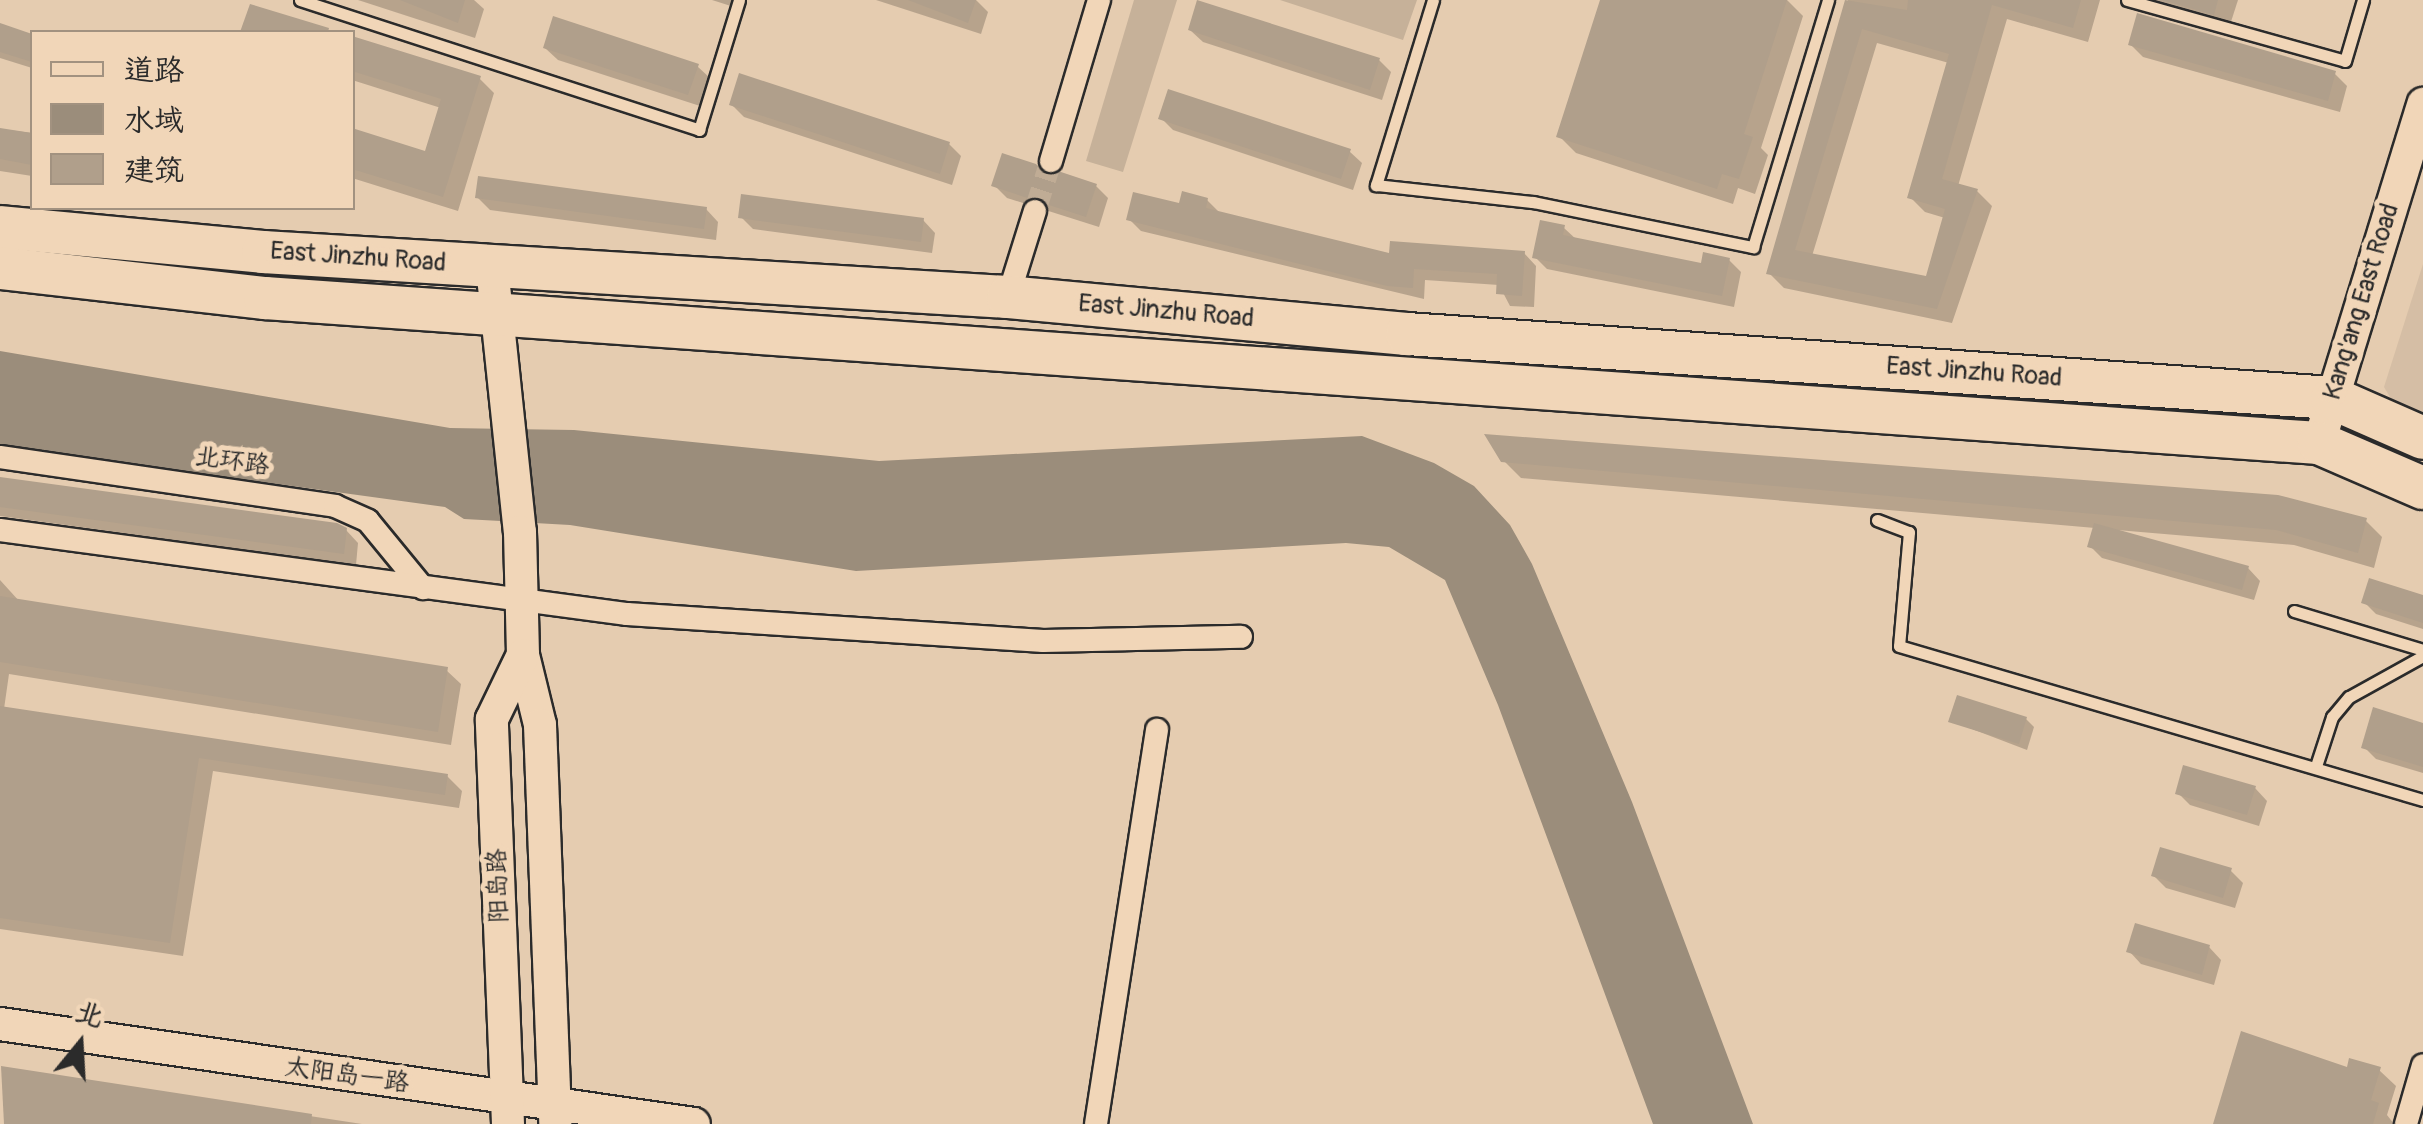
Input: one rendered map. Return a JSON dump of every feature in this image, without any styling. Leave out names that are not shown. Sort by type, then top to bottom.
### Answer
[{"type":"highway","name":"East Jinzhu Road","points":[[0,227],[492,267],[1008,298],[1406,334],[2332,398],[2423,438]]},
{"type":"highway","name":"East Jinzhu Road","points":[[0,268],[266,298],[2318,443],[2423,488]]},
{"type":"main road","name":"Kang'ang East Road","points":[[2318,443],[2423,104]]},
{"type":"main road","name":"阳岛路","points":[[492,267],[502,394],[520,532],[523,656],[540,725],[555,1115]]},
{"type":"main road","name":"阳岛路","points":[[508,1112],[492,719],[523,656]]},
{"type":"main road","name":"太阳岛一路","points":[[0,1024],[508,1112],[694,1124]]},
{"type":"street","points":[[1052,161],[1100,0]]},
{"type":"street","points":[[1008,298],[1034,212]]},
{"type":"street","name":"北环路","points":[[0,458],[335,506],[368,521],[423,588]]},
{"type":"street","points":[[0,530],[627,614],[1043,641],[1241,637]]},
{"type":"street","points":[[1096,1124],[1156,730]]},
{"type":"street","points":[[2406,1124],[2423,1065]]},
{"type":"lane","points":[[300,0],[698,130],[739,0]]},
{"type":"lane","points":[[1433,0],[1376,184],[1533,202],[1753,247],[1828,0]]},
{"type":"lane","points":[[2126,0],[2346,61],[2363,0]]},
{"type":"lane","points":[[1877,520],[1909,532],[1900,646],[2423,800]]},
{"type":"lane","points":[[2294,611],[2423,653]]},
{"type":"lane","points":[[2316,766],[2332,717],[2349,698],[2423,653]]},
{"type":"shaded area","points":[[1134,0],[1177,0],[1123,172],[1086,161]]},
{"type":"shaded area","points":[[1280,0],[1417,0],[1403,40]]},
{"type":"shaded area","points":[[2423,264],[2423,420],[2397,409],[2384,387]]},
{"type":"water","points":[[0,351],[450,428],[574,430],[879,461],[1362,436],[1434,463],[1474,486],[1510,525],[1532,564],[1632,802],[1753,1124],[1653,1124],[1498,705],[1445,580],[1389,547],[1346,543],[856,571],[570,525],[464,519],[445,507],[0,446]]},
{"type":"building","points":[[400,0],[465,0],[458,23]]},
{"type":"building","points":[[908,0],[976,0],[968,23]]},
{"type":"building","points":[[1197,0],[1380,58],[1370,90],[1188,30]]},
{"type":"building","points":[[1600,0],[1787,0],[1744,134],[1753,137],[1739,179],[1722,174],[1717,189],[1556,137]]},
{"type":"building","points":[[1845,0],[1907,10],[1908,0],[2081,0],[2073,28],[1992,5],[1942,179],[1978,189],[1937,309],[1766,274]],"holes":[[[1862,29],[1949,54],[1907,198],[1945,209],[1926,276],[1795,250]]]},
{"type":"building","points":[[2162,0],[2218,0],[2214,15]]},
{"type":"building","points":[[250,4],[329,28],[328,30],[241,30]]},
{"type":"building","points":[[2137,13],[2336,71],[2328,101],[2128,45]]},
{"type":"building","points":[[553,16],[699,64],[688,95],[543,48]]},
{"type":"building","points":[[0,23],[30,33],[30,61],[0,52]]},
{"type":"building","points":[[355,37],[481,76],[443,197],[355,170],[355,129],[425,151],[441,99],[355,72]]},
{"type":"building","points":[[739,73],[950,142],[940,174],[729,105]]},
{"type":"building","points":[[1168,89],[1351,149],[1341,179],[1158,119]]},
{"type":"building","points":[[0,128],[30,133],[30,165],[0,159]]},
{"type":"building","points":[[1002,153],[1036,164],[1046,175],[1061,172],[1097,184],[1086,217],[991,186]]},
{"type":"building","points":[[478,176],[707,207],[704,229],[475,198]]},
{"type":"building","points":[[1182,191],[1208,198],[1206,208],[1389,253],[1390,241],[1525,251],[1522,296],[1496,294],[1497,274],[1414,269],[1413,288],[1387,286],[1126,220],[1133,192],[1179,203]]},
{"type":"building","points":[[741,194],[924,218],[921,242],[738,218]]},
{"type":"building","points":[[1540,220],[1565,225],[1563,235],[1701,263],[1703,252],[1730,258],[1722,296],[1532,258]]},
{"type":"building","points":[[1484,434],[2278,495],[2367,518],[2358,553],[2276,530],[1501,462]]},
{"type":"building","points":[[0,477],[337,523],[347,528],[344,554],[0,507]]},
{"type":"building","points":[[2094,523],[2249,566],[2242,590],[2087,547]]},
{"type":"building","points":[[2369,578],[2423,595],[2423,623],[2361,603]]},
{"type":"building","points":[[0,596],[448,667],[438,732],[0,662]]},
{"type":"building","points":[[1957,695],[2027,717],[2019,744],[1948,722]]},
{"type":"building","points":[[0,706],[448,774],[445,795],[199,758],[170,943],[0,918]]},
{"type":"building","points":[[2373,707],[2423,723],[2423,767],[2361,748]]},
{"type":"building","points":[[2183,765],[2256,786],[2247,815],[2175,794]]},
{"type":"building","points":[[2160,847],[2232,868],[2223,898],[2151,876]]},
{"type":"building","points":[[2135,923],[2210,945],[2202,975],[2126,952]]},
{"type":"building","points":[[2241,1031],[2347,1067],[2349,1058],[2381,1067],[2371,1100],[2379,1103],[2373,1124],[2213,1124]]},
{"type":"building","points":[[1,1066],[312,1114],[311,1124],[4,1124]]},
{"type":"tunnel","points":[[1035,211],[1051,161]]}]
